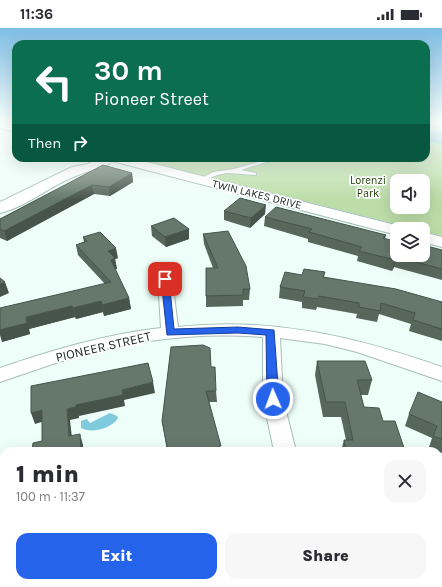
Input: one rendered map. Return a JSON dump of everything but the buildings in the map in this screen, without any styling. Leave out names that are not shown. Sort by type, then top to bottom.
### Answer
[{"type":"main road","points":[[77,170],[82,164],[87,162]]},
{"type":"main road","points":[[2,205],[77,170],[92,167],[102,162]]},
{"type":"street","name":"TWIN LAKES DRIVE","points":[[132,162],[390,228]]},
{"type":"street","points":[[430,239],[442,242]]},
{"type":"street","points":[[165,279],[170,332]]},
{"type":"street","name":"PIONEER STREET","points":[[0,375],[79,349],[130,338],[170,332],[238,330],[271,332],[358,346],[442,374]]},
{"type":"street","points":[[271,332],[273,399],[284,447]]},
{"type":"lane","points":[[236,170],[263,162]]},
{"type":"lane","points":[[202,180],[226,170],[236,170],[254,174]]},
{"type":"green space","name":"Lorenzi Park","points":[[430,148],[442,148],[442,236],[430,233],[430,222],[390,223],[149,162],[430,162]]},
{"type":"water","points":[[110,413],[118,418],[112,425],[96,430],[85,430],[81,428],[81,421],[87,419],[90,423]]},
{"type":"route","points":[[165,279],[170,332],[238,330],[271,332],[273,399]]}]
